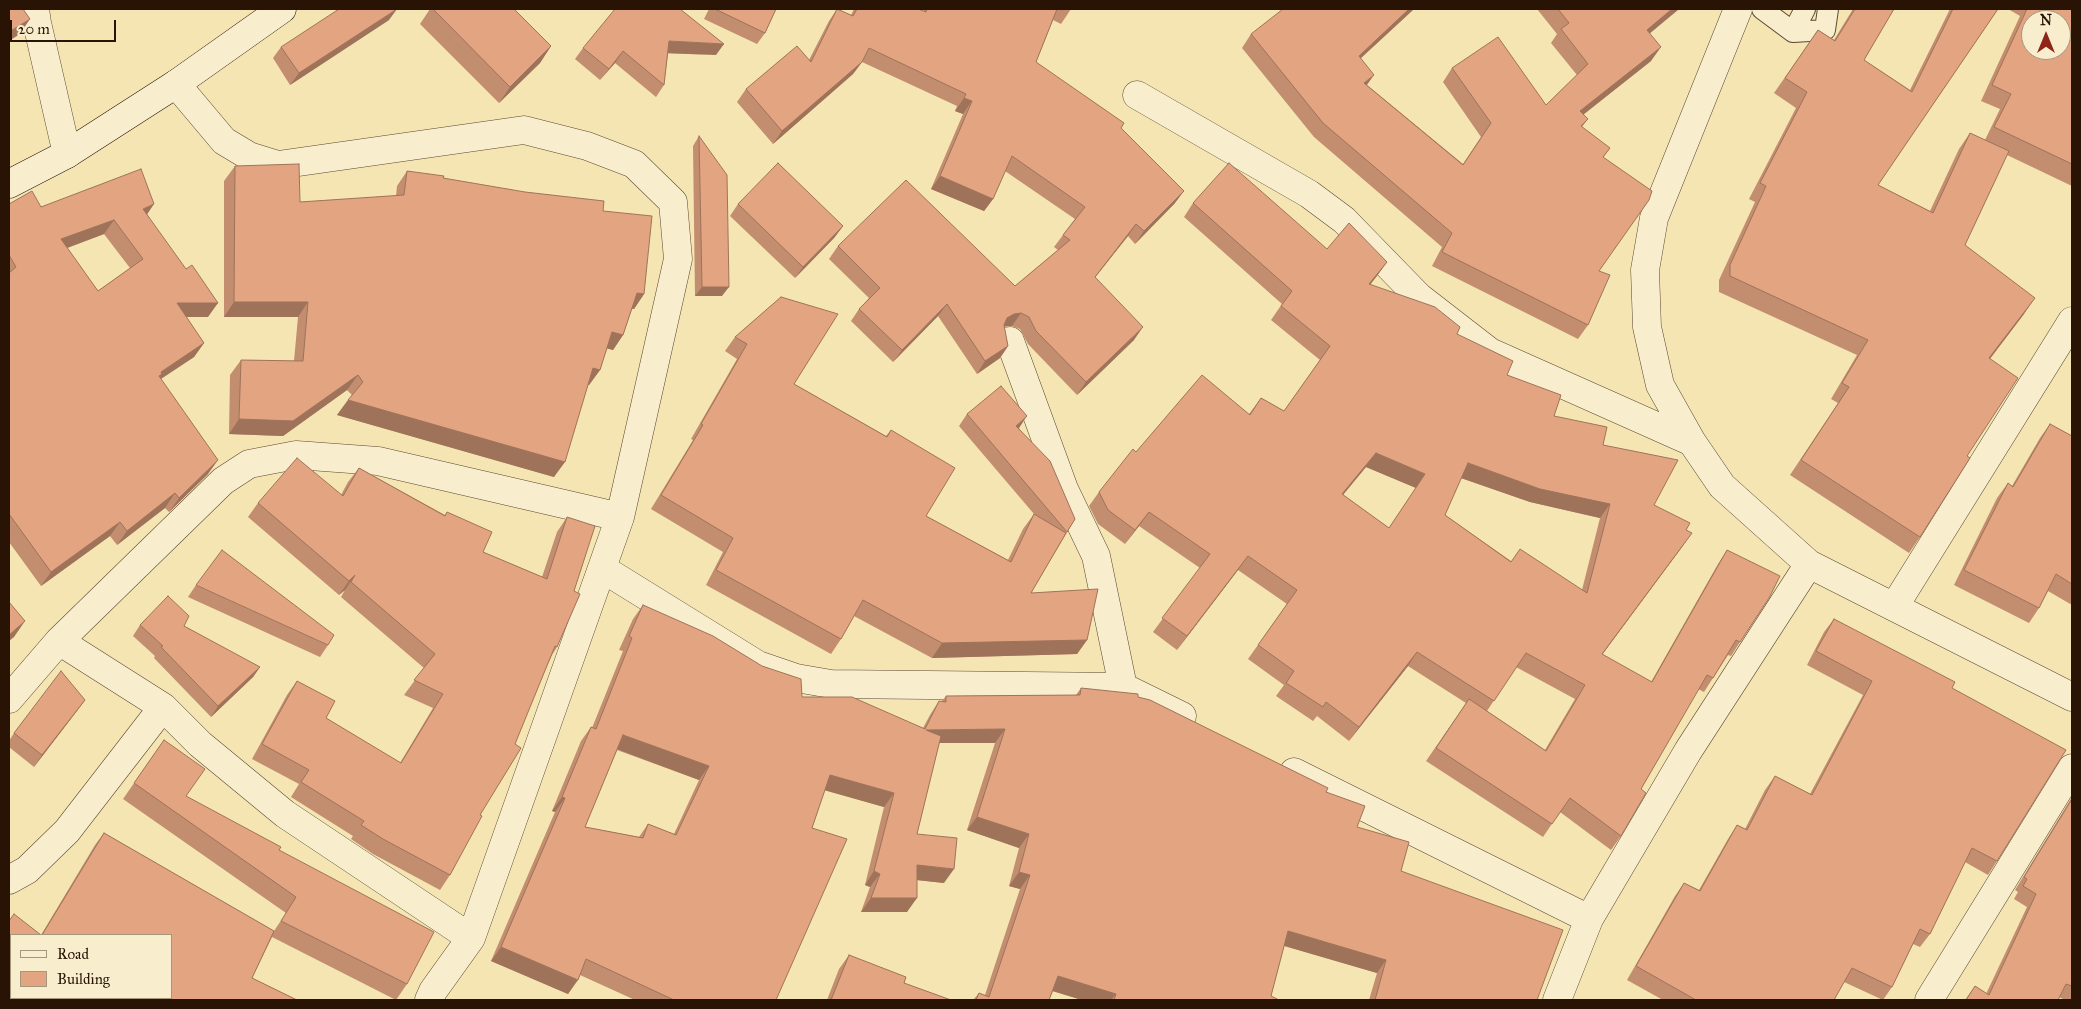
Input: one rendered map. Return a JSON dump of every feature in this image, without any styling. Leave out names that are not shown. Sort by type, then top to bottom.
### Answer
[{"type":"street","points":[[35,9],[36,23],[67,154]]},
{"type":"street","points":[[9,184],[67,154],[176,84],[282,9]]},
{"type":"street","points":[[1738,9],[1654,218],[1644,270],[1647,327],[1660,385],[1692,442],[1722,486],[1809,564],[2072,697]]},
{"type":"street","points":[[176,84],[224,141],[250,156],[278,165],[524,130],[587,146],[634,164],[673,202],[678,259],[620,518],[470,938],[438,997]]},
{"type":"street","points":[[1137,95],[1309,194],[1344,220],[1419,298],[1490,352],[1692,442]]},
{"type":"street","points":[[1894,607],[2072,320]]},
{"type":"street","points":[[1010,341],[1064,489],[1096,556],[1123,686]]},
{"type":"street","points":[[9,699],[59,641],[222,481],[250,464],[296,456],[378,461],[620,518]]},
{"type":"street","points":[[1557,1000],[1589,919],[1688,751],[1809,564]]},
{"type":"street","points":[[603,569],[758,666],[796,678],[831,684],[1123,686],[1202,726]]},
{"type":"street","points":[[59,641],[163,707],[200,744],[285,814],[470,938]]},
{"type":"street","points":[[9,880],[27,870],[67,831],[163,707]]},
{"type":"street","points":[[1273,761],[1589,919]]},
{"type":"street","points":[[1929,1000],[2072,768]]},
{"type":"lane","points":[[1762,9],[1792,32],[1825,30],[1828,9]]},
{"type":"lane","points":[[1792,32],[1805,9]]},
{"type":"building","points":[[9,9],[23,9],[30,19],[9,32]]},
{"type":"building","points":[[339,9],[397,9],[299,73],[281,47]]},
{"type":"building","points":[[433,9],[514,9],[551,46],[510,87]]},
{"type":"building","points":[[615,9],[680,9],[724,44],[669,41],[664,85],[623,51],[609,69],[583,48]]},
{"type":"building","points":[[715,9],[776,9],[765,33]]},
{"type":"building","points":[[837,9],[853,16],[857,9],[918,9],[926,12],[927,9],[1057,9],[1036,62],[1124,123],[1121,128],[1184,191],[1144,231],[1136,224],[1095,277],[1143,327],[1086,382],[1036,331],[1029,317],[1021,313],[1007,318],[1004,325],[1008,346],[985,361],[947,304],[902,350],[859,309],[880,288],[838,246],[906,180],[1015,286],[1070,240],[1063,235],[1085,207],[1012,156],[993,199],[940,176],[972,101],[964,98],[966,94],[869,48],[862,62],[782,131],[746,89],[797,46],[811,62]]},
{"type":"building","points":[[1283,9],[1409,9],[1359,56],[1374,75],[1364,83],[1463,165],[1491,123],[1452,68],[1498,37],[1546,105],[1588,64],[1561,29],[1569,23],[1558,9],[1672,9],[1647,30],[1661,47],[1580,111],[1588,119],[1581,126],[1610,148],[1603,157],[1652,191],[1649,200],[1599,271],[1610,275],[1588,325],[1442,252],[1452,233],[1323,123],[1251,34]]},
{"type":"building","points":[[1855,9],[1894,9],[1864,60],[1912,92],[1953,9],[1998,9],[1878,185],[1933,213],[1970,133],[2009,151],[1965,245],[2035,298],[1989,358],[2018,378],[1967,456],[1970,458],[1920,537],[1801,460],[1849,387],[1842,383],[1868,340],[1730,276],[1730,265],[1766,186],[1760,183],[1807,92],[1785,78],[1818,30],[1835,41]]},
{"type":"building","points":[[2027,9],[2072,9],[2072,164],[1994,127],[2011,94],[1992,85],[2021,22],[2021,60],[2071,60],[2071,10]]},
{"type":"building","points":[[699,136],[727,175],[729,287],[702,287]]},
{"type":"building","points":[[778,163],[843,226],[803,267],[738,204]]},
{"type":"building","points":[[1229,163],[1327,249],[1349,223],[1387,262],[1369,284],[1435,307],[1460,327],[1457,334],[1513,361],[1507,375],[1561,395],[1554,416],[1607,427],[1603,445],[1678,460],[1654,505],[1690,523],[1686,530],[1692,533],[1602,654],[1652,682],[1727,550],[1780,576],[1769,598],[1740,642],[1736,640],[1713,678],[1707,675],[1641,789],[1646,793],[1621,836],[1570,798],[1552,824],[1436,748],[1469,699],[1546,751],[1585,685],[1526,653],[1494,701],[1417,652],[1359,727],[1326,702],[1323,707],[1286,683],[1294,671],[1258,645],[1297,590],[1248,556],[1187,636],[1162,618],[1210,554],[1149,512],[1135,530],[1108,510],[1099,492],[1133,449],[1136,452],[1202,375],[1250,415],[1261,398],[1284,411],[1330,346],[1281,306],[1292,291],[1193,203]],"holes":[[[1376,453],[1425,474],[1389,528],[1342,494]],[[1468,463],[1540,489],[1610,504],[1587,593],[1520,549],[1511,562],[1445,515]]]},
{"type":"building","points":[[299,164],[300,202],[404,195],[407,171],[444,176],[443,178],[525,192],[604,201],[603,211],[652,216],[644,294],[637,293],[623,335],[612,332],[600,370],[593,368],[565,462],[348,400],[363,382],[358,375],[293,421],[239,419],[241,360],[303,361],[308,302],[234,302],[235,166]]},
{"type":"building","points":[[141,169],[154,204],[143,209],[186,269],[192,265],[218,303],[177,303],[204,343],[161,372],[162,374],[159,376],[218,460],[179,498],[175,493],[127,531],[120,522],[51,572],[9,514],[9,273],[16,267],[9,255],[9,204],[32,191],[41,207]],"holes":[[[114,220],[143,259],[98,291],[61,239]]]},
{"type":"building","points":[[781,297],[838,314],[794,384],[887,437],[891,430],[955,468],[926,516],[1011,562],[1034,514],[1066,533],[1031,593],[1098,589],[1087,640],[942,643],[863,600],[841,639],[716,570],[733,538],[661,495],[703,425],[701,424],[747,344],[735,337]]},
{"type":"building","points":[[1001,386],[1027,416],[1016,426],[1050,461],[1075,519],[1067,532],[967,414]]},
{"type":"building","points":[[2050,424],[2072,436],[2072,584],[2056,574],[2039,608],[1964,570],[2008,483],[2013,487]]},
{"type":"building","points":[[297,458],[343,496],[359,468],[445,516],[447,512],[492,532],[483,552],[547,579],[567,517],[595,526],[574,591],[580,594],[557,647],[555,646],[515,744],[521,748],[480,815],[482,816],[450,875],[361,825],[364,821],[301,782],[309,770],[262,744],[297,681],[335,701],[326,718],[401,763],[443,694],[414,680],[435,654],[351,582],[355,575],[349,581],[258,503]]},
{"type":"building","points":[[222,550],[334,635],[328,645],[196,585]]},
{"type":"building","points":[[168,596],[189,616],[184,626],[260,667],[218,706],[161,647],[163,646],[140,625]]},
{"type":"building","points":[[9,602],[25,621],[9,635]]},
{"type":"building","points":[[643,605],[713,636],[762,666],[801,679],[802,697],[852,697],[925,729],[939,701],[946,702],[946,696],[1080,695],[1081,688],[1138,694],[1138,697],[1150,700],[1328,788],[1326,792],[1365,806],[1357,827],[1409,842],[1401,871],[1563,930],[1537,1000],[1375,1000],[1386,960],[1288,931],[1271,996],[1279,1000],[1114,1000],[1116,994],[1058,976],[1049,1000],[976,1000],[979,993],[989,997],[1030,875],[1019,872],[1029,834],[977,817],[1005,729],[926,730],[941,736],[917,834],[957,838],[954,869],[917,865],[917,898],[871,898],[880,874],[874,871],[894,793],[830,775],[812,828],[847,839],[776,1000],[674,1000],[586,959],[578,980],[501,947],[565,798],[562,797],[591,727],[596,729],[632,638],[629,636]],"holes":[[[623,735],[709,766],[676,835],[648,824],[643,838],[585,827]]]},
{"type":"building","points":[[1834,619],[1955,682],[1952,688],[2066,750],[1997,861],[1972,848],[1930,934],[1920,929],[1892,987],[1852,968],[1834,1000],[1696,1000],[1636,966],[1684,883],[1700,891],[1737,825],[1747,830],[1775,776],[1812,795],[1872,681],[1816,651]]},
{"type":"building","points":[[61,671],[85,700],[42,755],[14,733]]},
{"type":"building","points":[[164,740],[205,769],[186,796],[281,847],[279,850],[434,932],[407,984],[281,921],[296,897],[134,783]]},
{"type":"building","points":[[2072,799],[2072,986],[2066,984],[2058,1000],[1966,1000],[1975,986],[1989,995],[2036,894],[2023,886],[2027,879],[2024,877]]},
{"type":"building","points":[[104,833],[274,931],[252,978],[297,1000],[107,1000],[172,999],[172,934],[43,934]]},
{"type":"building","points":[[14,914],[40,934],[10,934],[10,985],[9,984],[9,921]]},
{"type":"building","points":[[849,955],[906,977],[904,983],[951,1000],[831,1000]]}]
